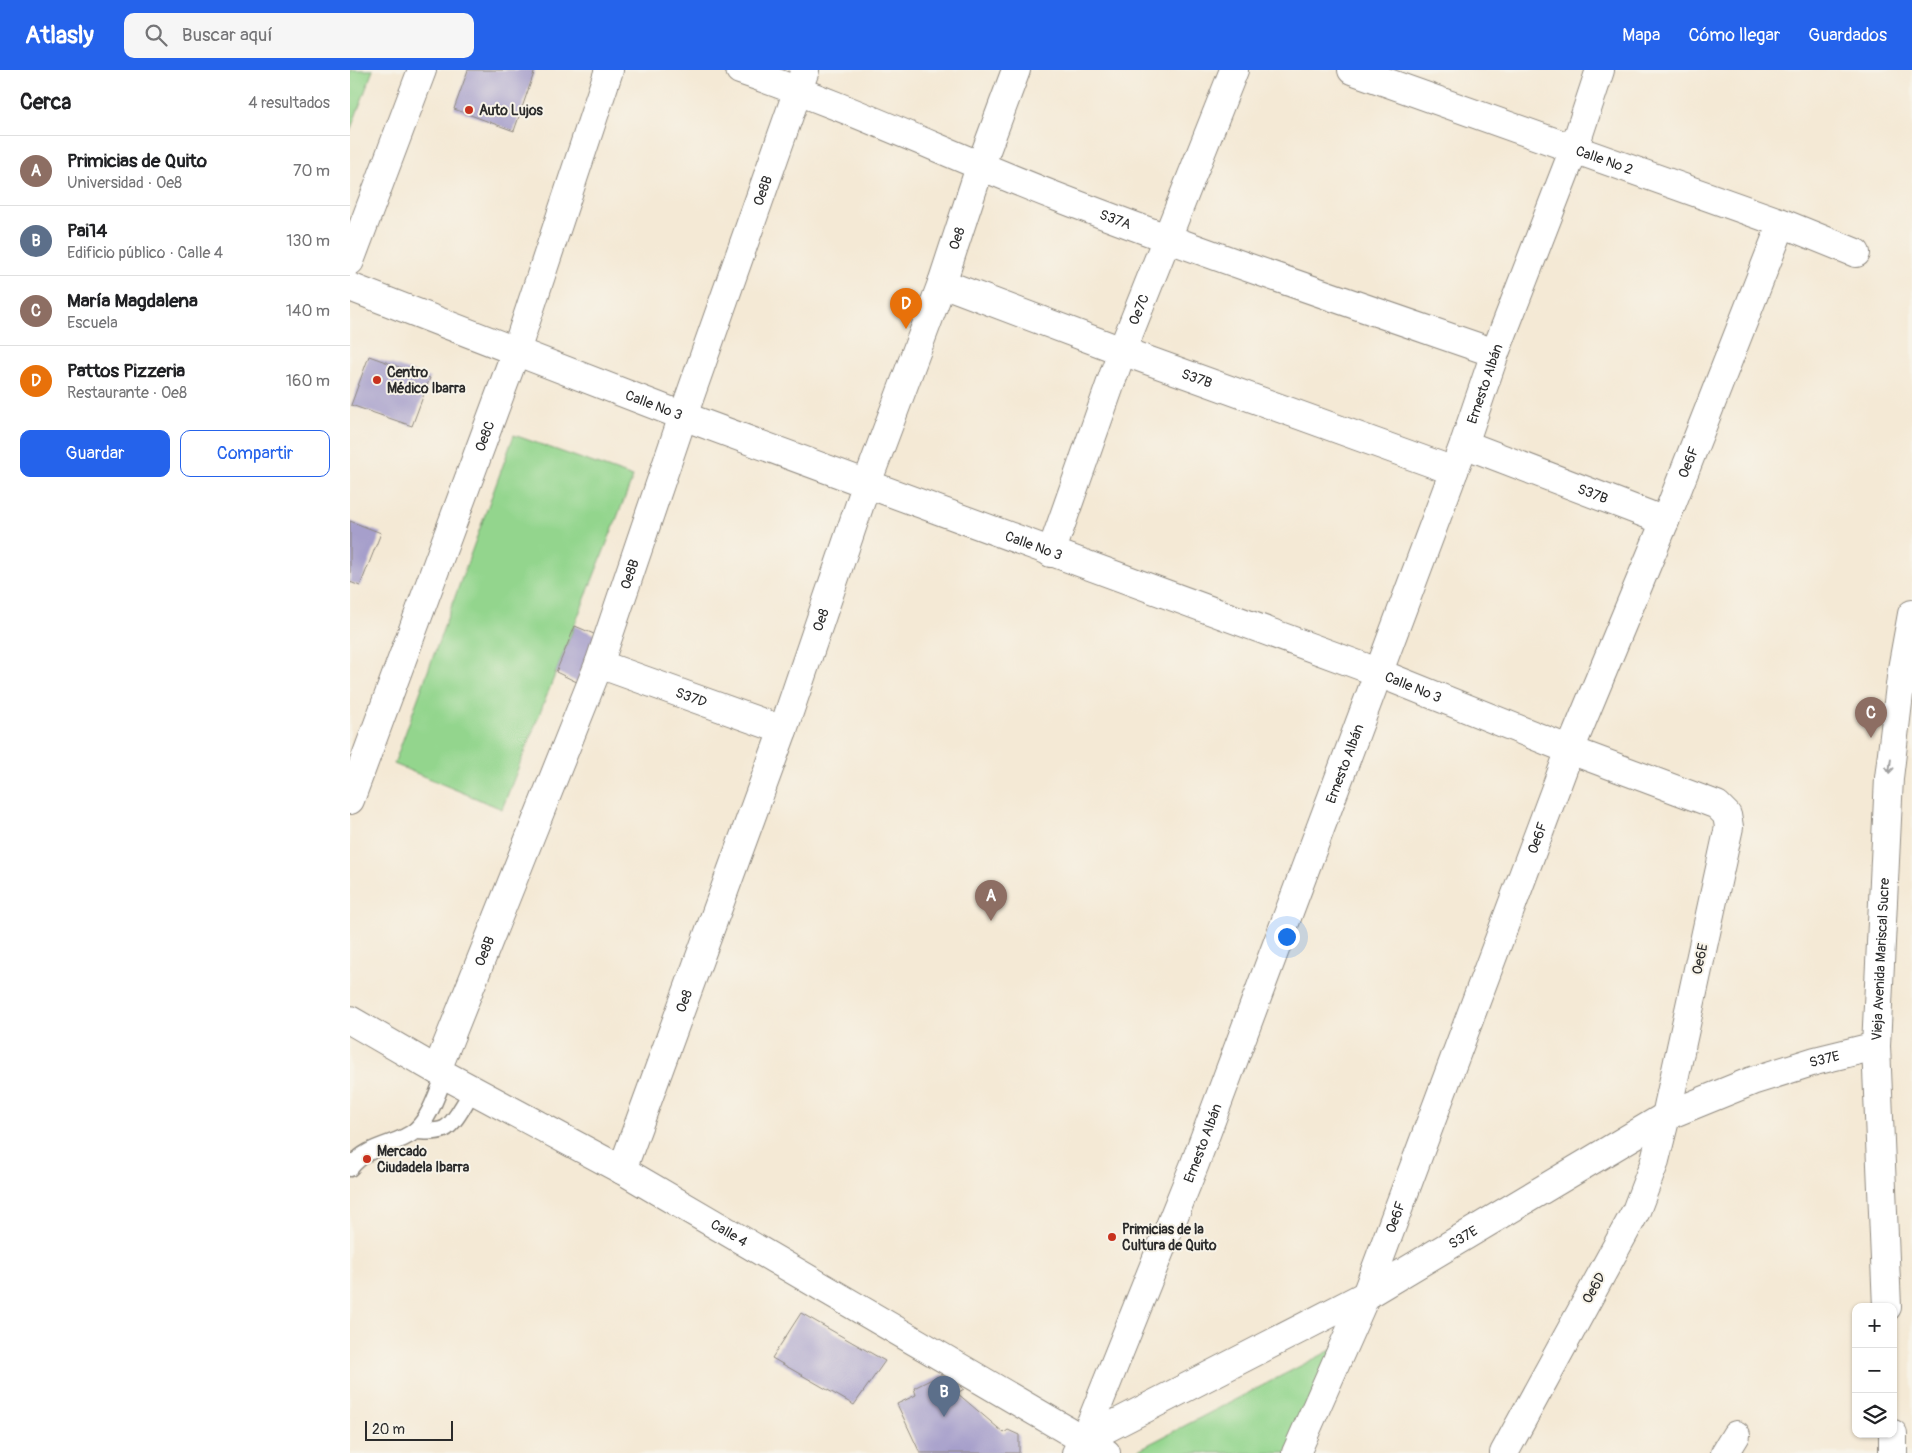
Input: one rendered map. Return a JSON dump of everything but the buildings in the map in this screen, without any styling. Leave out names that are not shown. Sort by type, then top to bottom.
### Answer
[{"type":"street","points":[[350,261],[422,70]]},
{"type":"street","name":"Oe8C","points":[[350,800],[516,351],[609,70]]},
{"type":"street","name":"S37A","points":[[740,70],[802,80],[980,167],[1167,240],[1495,353]]},
{"type":"street","name":"Oe8","points":[[622,1170],[783,730],[866,484],[942,283],[980,167],[1016,70]]},
{"type":"street","name":"Oe7C","points":[[1051,553],[1122,352],[1234,70]]},
{"type":"street","name":"Calle No 2","points":[[1352,70],[1782,223],[1856,253]]},
{"type":"street","name":"Ernesto Albán","points":[[1082,1450],[1194,1166],[1379,674],[1464,444],[1495,353],[1574,149],[1600,70]]},
{"type":"street","name":"Oe8B","points":[[441,1072],[599,664],[802,80]]},
{"type":"street","name":"Oe6F","points":[[1296,1453],[1366,1295],[1570,750],[1665,521],[1782,223]]},
{"type":"street","name":"S37B","points":[[942,283],[1122,352],[1454,471]]},
{"type":"street","name":"Calle No 3","points":[[350,287],[684,416],[1364,667],[1570,750],[1717,804]]},
{"type":"street","name":"S37B","points":[[1464,444],[1665,521]]},
{"type":"street","name":"Vieja Avenida Mariscal Sucre","points":[[1887,1303],[1876,1046],[1889,778],[1902,669],[1912,614]]},
{"type":"street","name":"S37D","points":[[599,664],[783,730]]},
{"type":"street","name":"Oe6E","points":[[1666,1116],[1729,827],[1727,815],[1717,804]]},
{"type":"street","name":"Calle 4","points":[[350,1020],[473,1090],[622,1170],[1082,1450]]},
{"type":"street","name":"S37E","points":[[1082,1450],[1366,1295],[1666,1116],[1752,1081],[1815,1061],[1876,1046]]},
{"type":"street","name":"Oe6D","points":[[1504,1453],[1636,1211],[1654,1164],[1666,1116]]},
{"type":"street","points":[[1893,1438],[1893,1453]]},
{"type":"lane","points":[[415,1131],[425,1120],[441,1072]]},
{"type":"lane","points":[[350,1168],[372,1149],[415,1131],[444,1129],[451,1124],[473,1090]]},
{"type":"green space","points":[[350,70],[373,70],[350,131]]},
{"type":"green space","points":[[514,435],[633,477],[502,809],[394,764]]},
{"type":"green space","points":[[1339,1346],[1287,1453],[1132,1453]]},
{"type":"place","name":"Auto Lujos","points":[[469,110]]},
{"type":"place","name":"Pattos Pizzeria","points":[[906,329]]},
{"type":"place","name":"Centro Médico Ibarra","points":[[377,380]]},
{"type":"place","name":"María Magdalena","points":[[1871,738]]},
{"type":"place","name":"Primicias de Quito","points":[[991,921]]},
{"type":"place","name":"Mercado Ciudadela Ibarra","points":[[367,1159]]},
{"type":"place","name":"Primicias de la Cultura de Quito","points":[[1112,1237]]},
{"type":"place","name":"Pai14","points":[[944,1417]]}]
